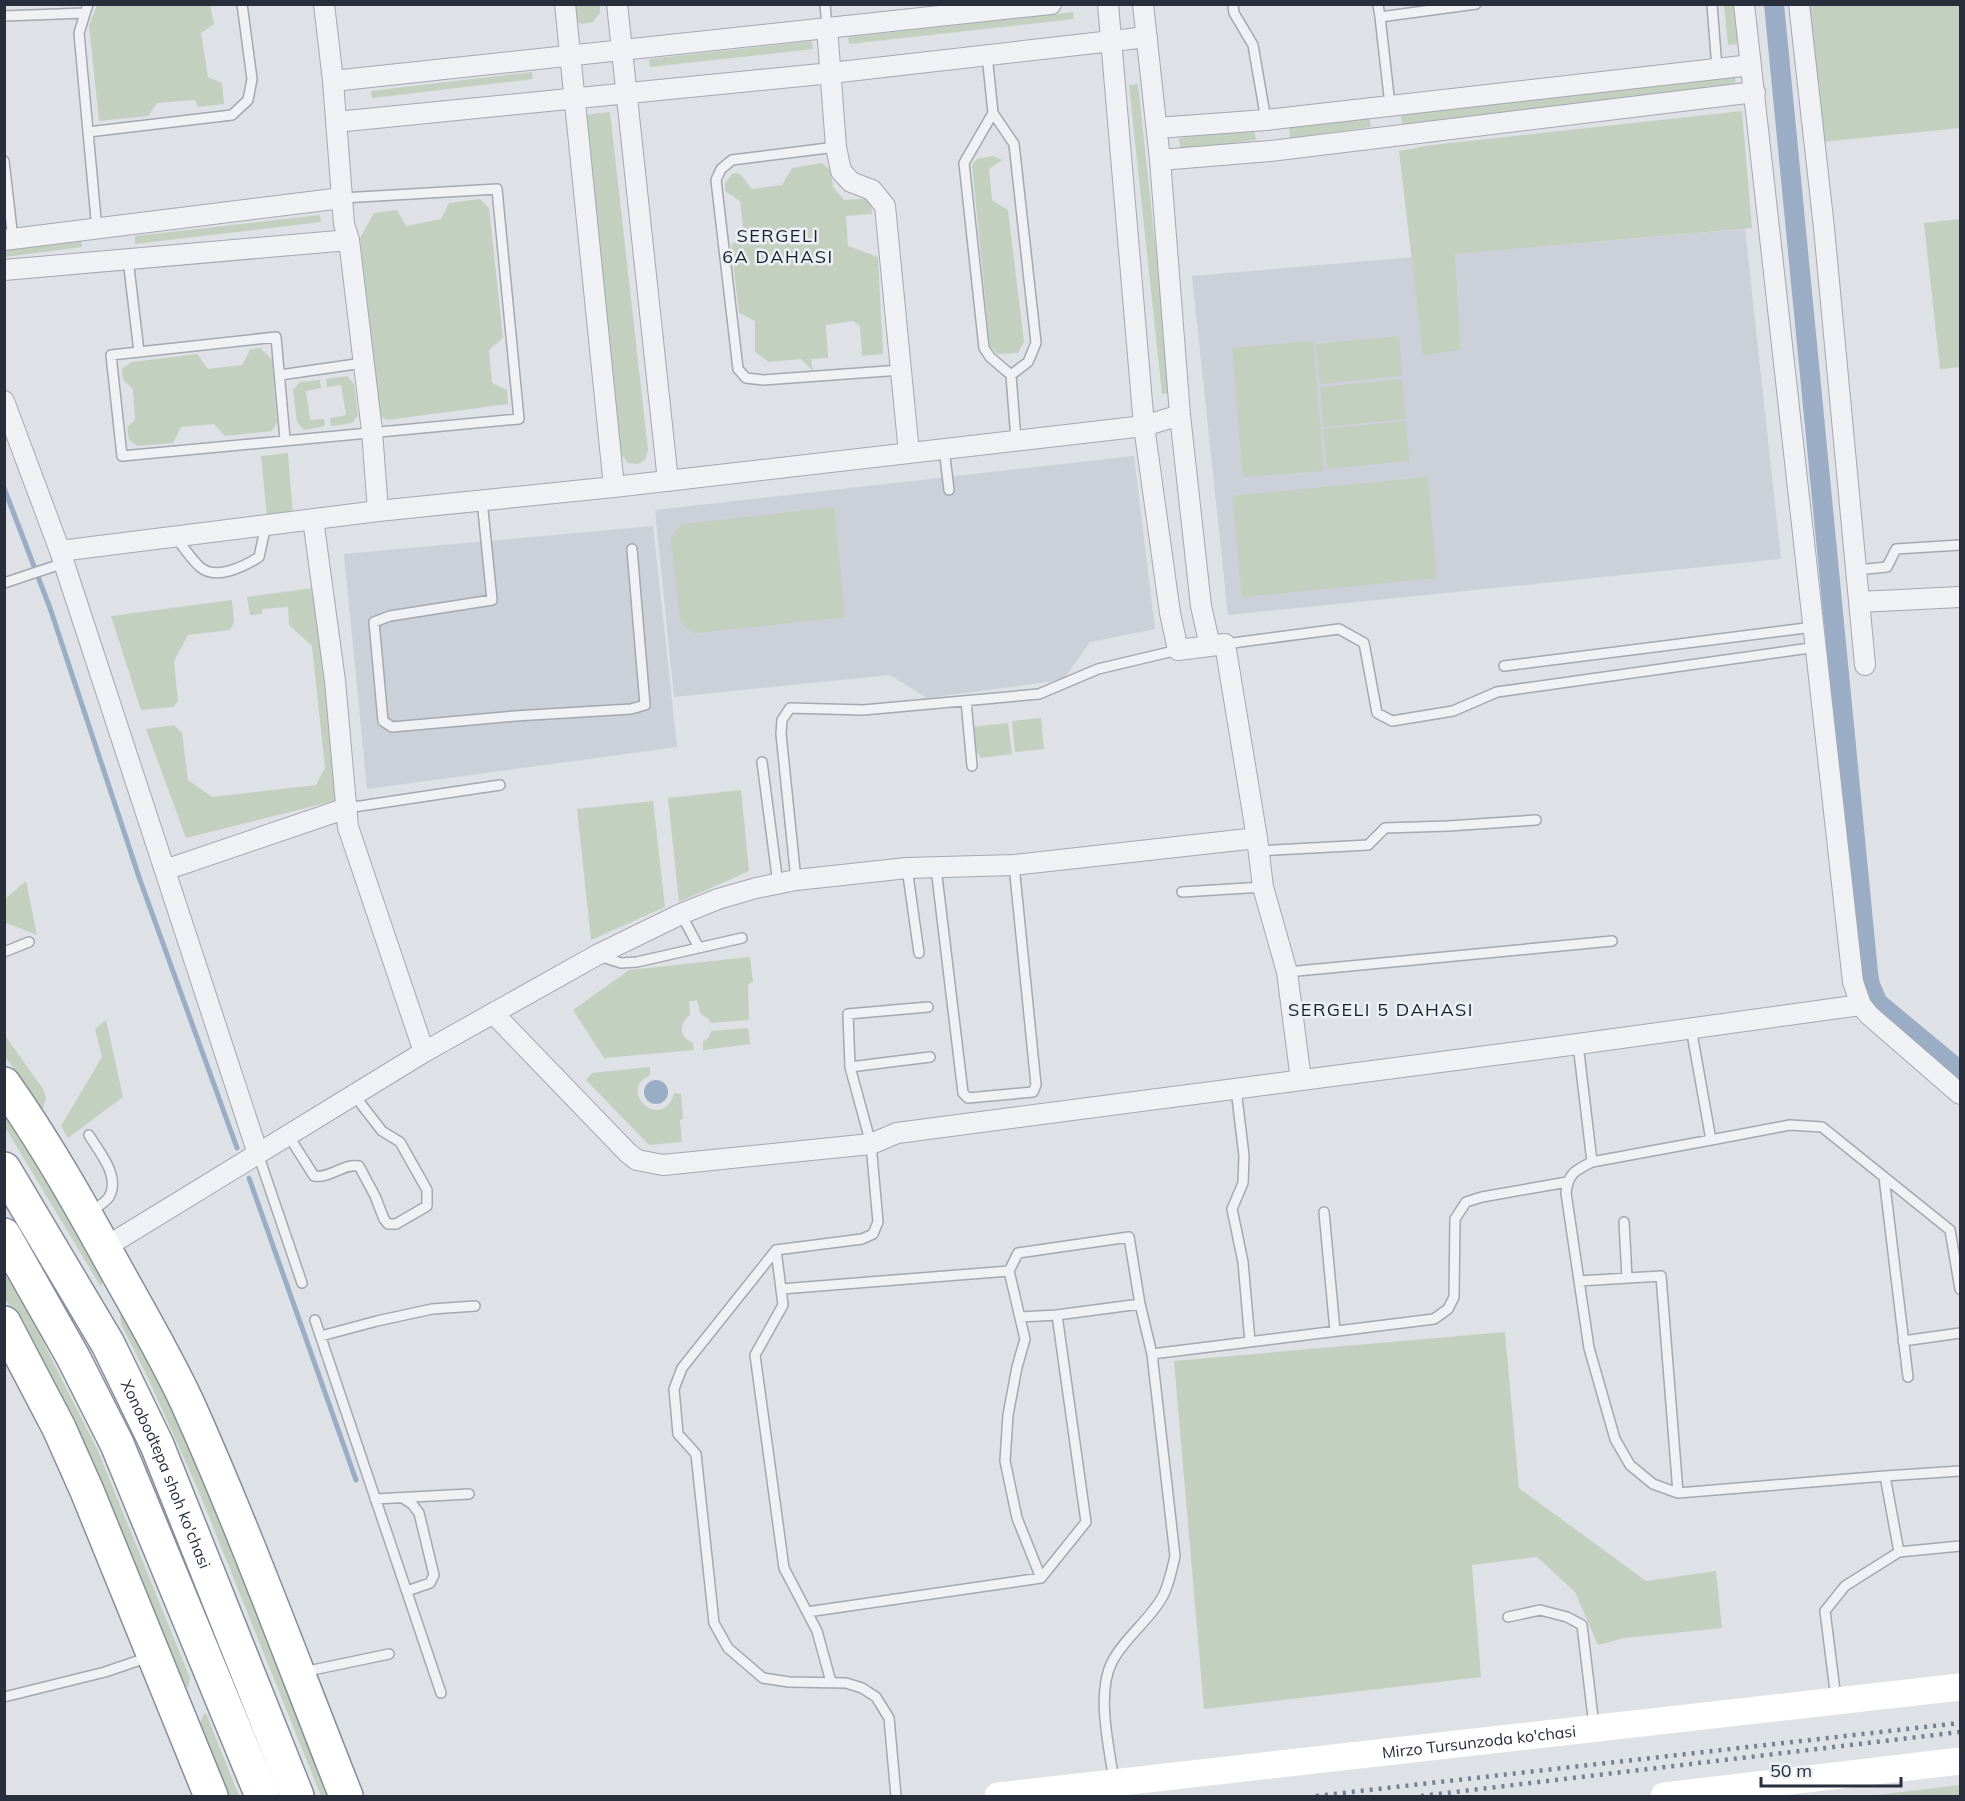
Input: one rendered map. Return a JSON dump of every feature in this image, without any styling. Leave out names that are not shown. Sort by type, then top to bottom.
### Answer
[{"type":"highway","points":[[4,1084],[43,1141],[151,1332],[186,1401],[229,1500],[346,1797]]},
{"type":"highway","name":"Xonobodtepa shoh ko'chasi","points":[[4,1169],[108,1344],[157,1445],[297,1797]]},
{"type":"highway","name":"Xonobodtepa shoh ko'chasi","points":[[4,1236],[50,1314],[117,1444],[262,1797]]},
{"type":"highway","points":[[108,1344],[109,1257]]},
{"type":"highway","points":[[4,1323],[59,1428],[211,1797]]},
{"type":"highway","points":[[157,1541],[167,1547],[178,1547],[186,1540],[189,1528]]},
{"type":"highway","points":[[187,1737],[205,1658]]},
{"type":"main road","name":"Mirzo Tursunzoda ko'chasi","points":[[999,1797],[1114,1783],[1179,1786],[1594,1728],[1960,1686]]},
{"type":"main road","points":[[1664,1797],[1960,1761]]},
{"type":"street","points":[[324,4],[333,81],[344,224],[349,240],[372,431],[378,511]]},
{"type":"street","points":[[565,4],[614,487]]},
{"type":"street","points":[[617,4],[668,481]]},
{"type":"street","points":[[333,81],[1051,4]]},
{"type":"street","points":[[1108,4],[1144,426],[1170,613],[1178,651],[1217,645]]},
{"type":"street","points":[[1143,4],[1160,160],[1180,415],[1201,606],[1217,645],[1258,845],[1263,887],[1287,972],[1301,1080]]},
{"type":"street","points":[[1744,4],[1853,982],[1861,1005],[1878,1025],[1960,1095]]},
{"type":"street","points":[[1799,4],[1824,228],[1865,665]]},
{"type":"street","points":[[827,27],[836,147],[841,171],[851,182],[872,190],[885,206],[909,453]]},
{"type":"street","points":[[336,122],[831,73],[1147,37]]},
{"type":"street","points":[[1156,128],[1266,120],[1752,65]]},
{"type":"street","points":[[1160,160],[1270,152],[1755,92]]},
{"type":"street","points":[[1390,105],[1394,136]]},
{"type":"street","points":[[1266,120],[1270,152]]},
{"type":"street","points":[[9,240],[342,198]]},
{"type":"street","points":[[122,226],[128,259]]},
{"type":"street","points":[[4,270],[349,240]]},
{"type":"street","points":[[4,401],[10,435],[57,561],[165,870],[258,1154]]},
{"type":"street","points":[[57,561],[175,537],[266,525],[1144,426],[1180,415]]},
{"type":"street","points":[[313,519],[335,681],[348,826],[424,1052]]},
{"type":"street","points":[[1859,602],[1960,597]]},
{"type":"street","points":[[165,870],[347,808]]},
{"type":"street","points":[[109,1257],[258,1154],[424,1052],[597,955],[681,914],[718,899],[787,882],[907,868],[1014,865],[1258,845]]},
{"type":"street","points":[[493,1013],[637,1160],[663,1165],[871,1144],[897,1132],[1861,1005]]},
{"type":"lane","points":[[88,132],[232,115],[248,100],[252,79],[242,4]]},
{"type":"lane","points":[[825,4],[827,27]]},
{"type":"lane","points":[[1233,4],[1234,13],[1253,45],[1266,120]]},
{"type":"lane","points":[[1378,4],[1390,105]]},
{"type":"lane","points":[[1380,17],[1476,4]]},
{"type":"lane","points":[[1712,4],[1717,69]]},
{"type":"lane","points":[[4,16],[86,8],[79,33],[97,230]]},
{"type":"lane","points":[[987,55],[993,112],[1014,144],[1036,343],[1028,362],[1011,375]]},
{"type":"lane","points":[[993,112],[964,162],[984,348],[990,357],[1011,375],[1016,440]]},
{"type":"lane","points":[[836,147],[732,160],[721,169],[716,180],[738,369],[746,378],[763,380],[901,370]]},
{"type":"lane","points":[[4,161],[9,240]]},
{"type":"lane","points":[[285,439],[276,337],[111,355],[122,456],[285,439],[519,419],[497,189],[342,198]]},
{"type":"lane","points":[[128,259],[139,352]]},
{"type":"lane","points":[[280,375],[363,363]]},
{"type":"lane","points":[[944,449],[949,490]]},
{"type":"lane","points":[[482,500],[492,600],[390,616],[374,622],[383,721],[392,727],[631,709],[645,705],[632,549]]},
{"type":"lane","points":[[175,537],[201,569],[219,572],[242,567],[259,557],[266,525]]},
{"type":"lane","points":[[1856,570],[1887,567],[1896,549],[1960,545]]},
{"type":"lane","points":[[4,583],[57,561]]},
{"type":"lane","points":[[1504,666],[1814,627]]},
{"type":"lane","points":[[1217,645],[1338,629],[1364,643],[1377,713],[1392,721],[1453,711],[1497,692],[1817,647]]},
{"type":"lane","points":[[787,882],[781,734],[782,720],[790,708],[864,710],[1039,694],[1098,669],[1178,651]]},
{"type":"lane","points":[[966,701],[972,766]]},
{"type":"lane","points":[[762,762],[787,882]]},
{"type":"lane","points":[[347,808],[500,785]]},
{"type":"lane","points":[[1258,845],[1368,845],[1385,828],[1536,820]]},
{"type":"lane","points":[[936,868],[963,1093],[968,1098],[1033,1092],[1036,1085],[1014,865]]},
{"type":"lane","points":[[907,868],[920,953]]},
{"type":"lane","points":[[1182,892],[1263,887]]},
{"type":"lane","points":[[681,914],[698,946]]},
{"type":"lane","points":[[597,955],[621,963],[637,962],[698,946],[742,938]]},
{"type":"lane","points":[[1287,972],[1612,941]]},
{"type":"lane","points":[[4,952],[29,942]]},
{"type":"lane","points":[[896,1797],[889,1718],[886,1709],[876,1696],[862,1688],[831,1682],[789,1682],[763,1678],[728,1648],[714,1623],[696,1454],[678,1434],[674,1389],[682,1368],[776,1250],[862,1239],[873,1234],[878,1222],[871,1144],[850,1067],[848,1014],[928,1007]]},
{"type":"lane","points":[[1691,1029],[1711,1140]]},
{"type":"lane","points":[[1578,1044],[1592,1162]]},
{"type":"lane","points":[[850,1067],[930,1058]]},
{"type":"lane","points":[[1236,1089],[1244,1156],[1243,1183],[1232,1209],[1243,1262],[1250,1342]]},
{"type":"lane","points":[[288,1135],[314,1176],[321,1177],[352,1165],[359,1166],[388,1224],[396,1224],[427,1206],[427,1190],[400,1142],[382,1131],[361,1104],[356,1093]]},
{"type":"lane","points":[[1960,1289],[1950,1230],[1822,1127],[1790,1125],[1592,1162],[1575,1171],[1567,1182],[1566,1193],[1589,1348],[1615,1439],[1630,1465],[1653,1484],[1678,1492],[1960,1471]]},
{"type":"lane","points":[[86,1216],[108,1198],[112,1184],[110,1170],[89,1135]]},
{"type":"lane","points":[[258,1154],[302,1282]]},
{"type":"lane","points":[[1884,1177],[1908,1377]]},
{"type":"lane","points":[[1152,1354],[1434,1319],[1448,1310],[1454,1297],[1455,1219],[1466,1202],[1567,1182]]},
{"type":"lane","points":[[1324,1212],[1335,1331]]},
{"type":"lane","points":[[1624,1222],[1627,1278]]},
{"type":"lane","points":[[1041,1578],[1017,1518],[1005,1461],[1008,1415],[1025,1339],[1009,1271],[1018,1253],[1129,1237],[1140,1304],[1152,1354],[1175,1556],[1169,1582],[1162,1598],[1112,1661],[1107,1674],[1104,1689],[1114,1783]]},
{"type":"lane","points":[[776,1250],[783,1305],[755,1355],[784,1568],[817,1631],[831,1682]]},
{"type":"lane","points":[[781,1289],[1009,1271]]},
{"type":"lane","points":[[1579,1281],[1660,1276],[1678,1492]]},
{"type":"lane","points":[[1020,1317],[1057,1315],[1140,1304]]},
{"type":"lane","points":[[321,1336],[432,1309],[475,1306]]},
{"type":"lane","points":[[807,1612],[1041,1578],[1086,1522],[1057,1315]]},
{"type":"lane","points":[[315,1320],[441,1692]]},
{"type":"lane","points":[[1903,1341],[1960,1333]]},
{"type":"lane","points":[[1885,1476],[1899,1552]]},
{"type":"lane","points":[[375,1499],[469,1494]]},
{"type":"lane","points":[[403,1498],[420,1513],[434,1575],[430,1583],[407,1592]]},
{"type":"lane","points":[[1836,1701],[1825,1611],[1845,1586],[1899,1552],[1960,1546]]},
{"type":"lane","points":[[1508,1617],[1540,1610],[1567,1617],[1582,1625],[1594,1728]]},
{"type":"lane","points":[[297,1673],[389,1654]]},
{"type":"lane","points":[[4,1697],[105,1672],[154,1655]]},
{"type":"shaded area","points":[[1745,229],[1781,559],[1228,615],[1192,276]]},
{"type":"shaded area","points":[[1134,456],[1155,629],[1090,642],[1063,680],[927,698],[890,675],[674,697],[655,510]]},
{"type":"shaded area","points":[[653,526],[677,747],[367,789],[344,554]]},
{"type":"green space","points":[[97,5],[210,5],[214,24],[201,33],[208,77],[222,83],[224,104],[198,107],[195,100],[157,103],[148,116],[99,121],[89,25]]},
{"type":"green space","points":[[571,5],[600,5],[600,13],[593,22],[582,24],[576,21]]},
{"type":"green space","points":[[1724,5],[1734,5],[1738,44],[1728,45]]},
{"type":"green space","points":[[1809,5],[1960,5],[1960,128],[1822,142]]},
{"type":"green space","points":[[1073,12],[1074,19],[849,44],[848,37]]},
{"type":"green space","points":[[812,41],[813,49],[650,67],[649,59]]},
{"type":"green space","points":[[532,72],[533,79],[372,98],[371,91]]},
{"type":"green space","points":[[1735,76],[1736,87],[1402,124],[1401,114]]},
{"type":"green space","points":[[1138,84],[1171,393],[1162,394],[1129,85]]},
{"type":"green space","points":[[1742,111],[1752,228],[1455,254],[1460,350],[1423,355],[1399,151],[1432,145]]},
{"type":"green space","points":[[610,112],[648,450],[645,460],[638,464],[628,463],[620,453],[583,115]]},
{"type":"green space","points":[[1369,116],[1371,127],[1290,138],[1289,126]]},
{"type":"green space","points":[[1254,129],[1256,140],[1180,150],[1179,138]]},
{"type":"green space","points":[[993,156],[1002,160],[989,169],[992,200],[1008,210],[1024,342],[1018,353],[997,354],[990,346],[972,165],[977,159]]},
{"type":"green space","points":[[822,163],[831,171],[833,187],[844,200],[871,198],[872,214],[846,216],[848,246],[878,257],[883,354],[862,356],[860,326],[853,321],[826,325],[828,358],[811,359],[813,371],[801,359],[769,362],[755,352],[755,321],[739,313],[731,245],[744,235],[740,201],[725,191],[725,183],[733,173],[740,174],[752,189],[782,185],[792,168]]},
{"type":"green space","points":[[480,199],[489,208],[503,338],[489,350],[492,383],[507,390],[508,404],[387,420],[380,416],[360,238],[374,213],[397,210],[406,226],[441,219],[449,203]]},
{"type":"green space","points":[[320,215],[321,222],[135,244],[135,236]]},
{"type":"green space","points":[[1960,219],[1960,367],[1940,369],[1924,223]]},
{"type":"green space","points":[[81,240],[82,247],[5,257],[5,250]]},
{"type":"green space","points":[[1399,336],[1402,376],[1320,384],[1316,344]]},
{"type":"green space","points":[[1313,341],[1324,471],[1243,477],[1232,348]]},
{"type":"green space","points":[[260,348],[272,359],[277,422],[272,431],[225,436],[214,424],[181,427],[173,443],[138,446],[129,440],[127,427],[135,420],[133,389],[123,380],[122,369],[132,362],[197,354],[208,369],[242,365],[250,350]]},
{"type":"green space","points":[[347,376],[354,384],[358,415],[352,423],[331,426],[330,418],[346,415],[341,385],[327,387],[326,379]]},
{"type":"green space","points":[[1402,379],[1406,419],[1323,427],[1320,387]]},
{"type":"green space","points":[[320,380],[321,388],[306,391],[310,420],[324,419],[325,426],[304,430],[297,422],[293,390],[300,382]]},
{"type":"green space","points":[[1406,421],[1409,461],[1327,469],[1323,429]]},
{"type":"green space","points":[[288,453],[293,515],[267,517],[261,456]]},
{"type":"green space","points":[[1428,477],[1437,578],[1242,597],[1232,496]]},
{"type":"green space","points":[[834,507],[845,617],[698,633],[690,631],[680,620],[671,542],[674,534],[683,524]]},
{"type":"green space","points":[[313,588],[338,800],[186,838],[146,729],[174,725],[182,733],[188,780],[212,797],[316,785],[325,768],[312,646],[289,625],[288,607],[262,609],[262,614],[250,615],[247,597]]},
{"type":"green space","points":[[232,600],[234,622],[230,630],[188,635],[174,661],[178,701],[173,707],[141,710],[111,616]]},
{"type":"green space","points":[[1041,718],[1044,749],[1015,752],[1012,721]]},
{"type":"green space","points":[[1008,723],[1012,754],[981,758],[974,748],[971,727]]},
{"type":"green space","points":[[741,790],[749,871],[679,902],[668,798]]},
{"type":"green space","points":[[653,801],[665,907],[591,940],[577,809]]},
{"type":"green space","points":[[26,881],[37,935],[5,924],[5,899]]},
{"type":"green space","points":[[750,957],[753,982],[748,984],[749,1020],[711,1023],[700,1013],[697,1000],[689,1002],[690,1015],[683,1022],[682,1030],[685,1038],[693,1043],[694,1050],[604,1058],[573,1010],[629,970]]},
{"type":"green space","points":[[106,1020],[123,1097],[68,1138],[61,1126],[102,1057],[95,1029]]},
{"type":"green space","points":[[748,1028],[750,1044],[703,1050],[703,1042],[709,1037],[711,1031]]},
{"type":"green space","points":[[4,1034],[43,1089],[46,1098],[42,1111],[5,1056]]},
{"type":"green space","points":[[650,1067],[650,1075],[641,1082],[638,1091],[640,1099],[653,1109],[661,1109],[669,1104],[674,1093],[681,1094],[682,1142],[649,1145],[586,1080],[592,1073]]},
{"type":"green space","points":[[4,1102],[105,1269],[101,1287],[5,1127]]},
{"type":"green space","points":[[4,1272],[32,1320],[98,1451],[190,1678],[188,1688],[181,1685],[23,1331],[5,1298]]},
{"type":"green space","points":[[119,1304],[152,1356],[335,1796],[321,1796],[197,1487],[121,1324]]},
{"type":"green space","points":[[1505,1332],[1519,1488],[1646,1581],[1716,1571],[1722,1628],[1625,1638],[1598,1645],[1575,1592],[1537,1557],[1472,1565],[1481,1677],[1204,1709],[1174,1361]]},
{"type":"green space","points":[[206,1713],[239,1796],[224,1796],[197,1731]]},
{"type":"green space","points":[[1960,1785],[1960,1796],[1869,1796]]},
{"type":"water","points":[[656,1080],[664,1084],[668,1092],[664,1100],[656,1104],[648,1100],[644,1092],[648,1084]]},
{"type":"waterway","points":[[1774,4],[1870,985],[1878,1003],[1960,1071]]},
{"type":"waterway","points":[[4,488],[50,608],[140,880],[237,1148]]},
{"type":"waterway","points":[[249,1178],[356,1480]]},
{"type":"railway","points":[[1316,1796],[1960,1723]]},
{"type":"railway","points":[[1421,1796],[1960,1732]]},
{"type":"district","name":"SERGELI 6A DAHASI","points":[[778,245]]},
{"type":"district","name":"SERGELI 5 DAHASI","points":[[1381,1009]]}]
